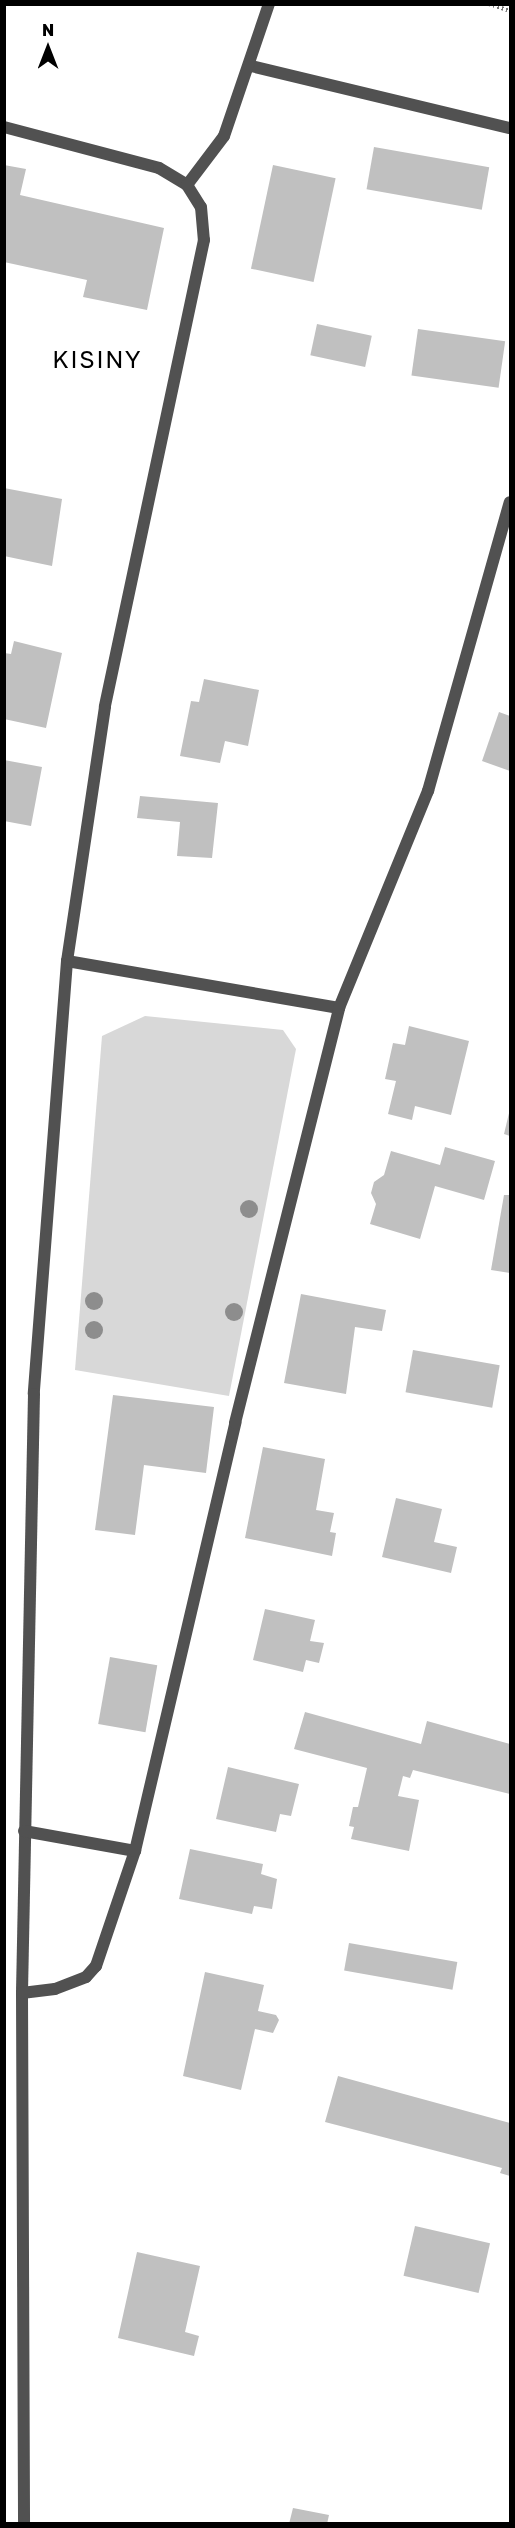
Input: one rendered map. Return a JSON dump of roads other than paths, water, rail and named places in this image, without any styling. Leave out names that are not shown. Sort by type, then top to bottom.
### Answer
[{"type":"street","points":[[187,185],[224,136],[251,66],[269,4]]},
{"type":"street","points":[[251,66],[510,129]]},
{"type":"street","points":[[4,127],[159,168],[187,185],[201,207],[204,240],[105,707],[68,961],[34,1394],[22,1993],[24,2523]]},
{"type":"street","points":[[22,1993],[55,1989],[86,1977],[96,1966],[135,1851],[235,1423],[339,1008],[428,790],[510,502]]},
{"type":"street","points":[[68,961],[339,1008]]},
{"type":"street","points":[[24,1831],[135,1851]]},
{"type":"district","name":"KISINY","points":[[97,359]]}]
